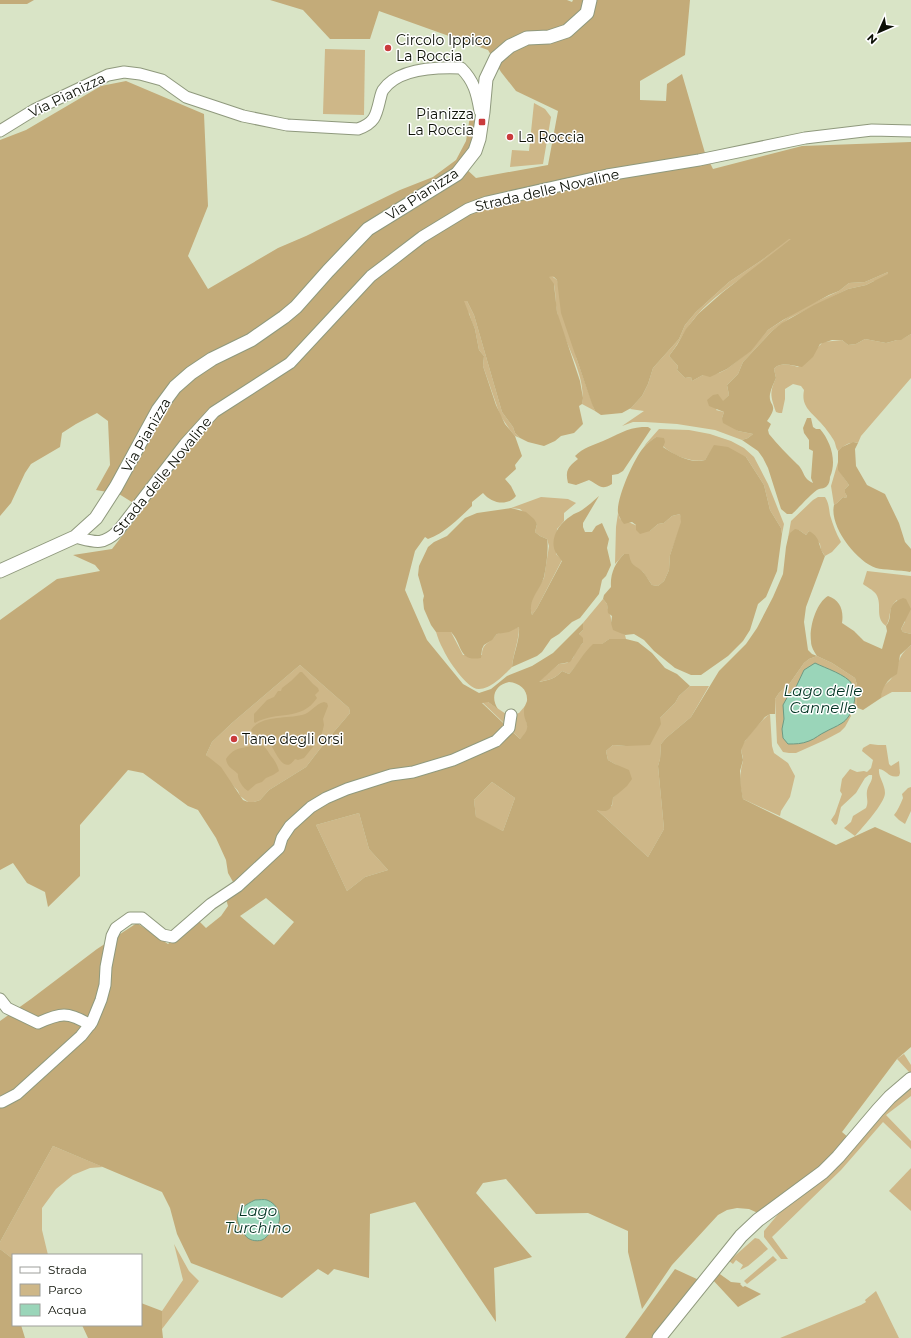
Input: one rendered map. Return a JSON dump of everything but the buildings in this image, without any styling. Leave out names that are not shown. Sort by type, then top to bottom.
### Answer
[{"type":"main road","points":[[482,120],[486,79],[496,58],[510,46],[527,38],[549,37],[567,31],[587,13],[590,0]]},
{"type":"main road","name":"Via Pianizza","points":[[0,571],[75,537],[96,518],[105,506],[158,410],[175,387],[191,373],[212,359],[251,340],[284,318],[368,229],[458,174],[475,151],[479,139],[482,120]]},
{"type":"main road","points":[[659,1338],[728,1251],[745,1232],[823,1172],[838,1158],[890,1097],[911,1079]]},
{"type":"street","name":"Via Pianizza","points":[[0,131],[34,110],[108,75],[124,72],[162,80],[186,97],[243,116],[288,125],[358,129],[368,126],[375,117],[382,91],[393,80],[402,74],[433,68],[461,68],[470,76],[478,97],[482,120]]},
{"type":"street","name":"Strada delle Novaline","points":[[75,537],[97,542],[109,540],[118,532],[185,444],[214,412],[290,363],[371,276],[422,237],[468,209],[487,202],[607,176],[699,160],[805,138],[872,130],[911,131]]},
{"type":"street","points":[[0,1102],[18,1094],[81,1036],[92,1022],[105,985],[106,967],[112,936],[116,928],[130,918],[142,918],[163,936],[173,937],[211,904],[238,886],[279,848],[282,838],[290,826],[311,807],[326,798],[347,789],[391,775],[413,772],[453,760],[496,741],[509,728],[512,715]]},
{"type":"street","points":[[0,998],[7,1008],[38,1023],[51,1017],[64,1014],[77,1017],[90,1025]]},
{"type":"green space","points":[[325,49],[365,50],[364,115],[323,114]]},
{"type":"green space","points":[[534,103],[545,109],[551,117],[543,164],[510,167],[512,150],[529,151]]},
{"type":"green space","points":[[864,224],[911,308],[874,281],[866,285],[848,289],[790,318],[772,331],[743,362],[738,374],[727,385],[729,395],[716,410],[724,412],[722,418],[738,431],[753,434],[742,440],[715,430],[677,424],[633,422],[622,426],[644,411],[630,409],[642,396],[653,368],[679,339],[685,325],[696,312],[729,282],[762,260],[788,239],[553,277],[557,280],[577,360],[595,411],[582,404],[583,393],[581,381],[556,309],[554,284],[467,301],[474,315],[502,412],[513,427],[515,433],[520,438],[515,436],[500,415],[483,366],[484,356],[479,350],[475,329],[469,313],[444,304],[509,283]],"holes":[[[750,272],[888,272],[865,282],[849,283],[839,291],[802,308],[768,330],[750,351],[727,369],[719,373],[703,375],[692,381],[691,377],[685,378],[677,370],[678,366],[669,356],[697,315],[722,292]]]},
{"type":"green space","points":[[911,334],[911,378],[861,436],[858,443],[849,443],[838,451],[829,432],[807,408],[803,396],[804,390],[801,386],[793,384],[785,389],[785,399],[782,413],[776,412],[773,402],[772,388],[776,378],[774,369],[779,365],[792,365],[798,367],[823,342],[842,340],[848,345],[856,344],[865,339],[886,343],[904,338]]},
{"type":"green space","points":[[659,429],[689,430],[710,434],[731,441],[744,448],[754,457],[768,484],[784,524],[782,534],[781,528],[770,510],[764,485],[746,457],[711,451],[705,460],[689,460],[668,450],[656,437],[644,446]]},
{"type":"green space","points":[[838,462],[842,475],[849,485],[845,489],[847,496],[846,498],[843,497],[834,505],[831,486]]},
{"type":"green space","points":[[541,497],[568,499],[576,503],[564,513],[564,521],[557,529],[556,554],[562,560],[532,615],[530,607],[532,599],[544,578],[549,546],[547,539],[535,532],[537,524],[520,509],[511,508]]},
{"type":"green space","points":[[818,497],[825,497],[832,522],[841,542],[832,552],[825,556],[821,550],[820,544],[809,531],[806,535],[799,530],[788,538],[791,521]]},
{"type":"green space","points":[[618,513],[620,519],[650,531],[658,524],[664,523],[672,516],[680,514],[682,522],[670,555],[669,570],[664,581],[658,586],[652,585],[643,572],[635,567],[624,554],[615,564]]},
{"type":"green space","points":[[867,571],[911,576],[911,634],[903,632],[901,629],[905,622],[897,600],[892,607],[886,626],[882,622],[879,615],[879,602],[876,594],[863,584]]},
{"type":"green space","points":[[603,599],[607,604],[611,617],[611,623],[625,635],[626,639],[609,639],[582,659],[569,674],[562,671],[552,679],[538,682],[559,664],[567,663],[573,658],[577,649],[583,643],[579,634],[583,630],[583,623]]},
{"type":"green space","points":[[519,627],[512,667],[493,684],[479,689],[469,685],[458,673],[445,654],[436,632],[451,632],[463,655],[482,655],[486,644],[497,634]]},
{"type":"green space","points":[[911,645],[911,692],[892,692],[881,698],[882,689],[892,678],[901,656]]},
{"type":"green space","name":"Lago delle Cannelle","points":[[817,656],[832,663],[855,678],[857,685],[857,703],[853,708],[852,691],[851,716],[845,727],[840,732],[796,753],[783,752],[777,743],[775,699],[790,683],[804,663]]},
{"type":"green space","points":[[300,665],[349,708],[350,713],[306,767],[269,790],[260,800],[248,802],[240,796],[238,791],[206,755],[212,742]]},
{"type":"green space","points":[[690,686],[709,686],[691,717],[661,744],[658,766],[664,829],[648,857],[596,809],[612,806],[613,798],[618,793],[620,767],[608,760],[606,751],[613,745],[626,746],[660,718]]},
{"type":"green space","points":[[482,702],[488,702],[506,714],[507,726]]},
{"type":"green space","points":[[525,706],[525,716],[528,728],[525,735],[520,739],[511,730],[515,714],[519,713]]},
{"type":"green space","points":[[770,714],[772,746],[774,753],[788,763],[795,776],[790,797],[781,811],[780,816],[743,799],[740,785],[740,774],[743,759],[741,749],[742,746],[754,730]]},
{"type":"green space","points":[[870,744],[886,745],[889,764],[891,766],[899,761],[900,773],[899,776],[896,777],[879,769],[885,790],[884,797],[873,815],[855,836],[844,828],[851,822],[853,816],[866,808],[867,791],[872,775],[865,778],[856,793],[841,807],[837,824],[835,825],[831,820],[835,814],[842,794],[840,791],[842,779],[850,769],[857,772],[867,772],[871,768],[873,760],[862,751],[863,748]]},
{"type":"green space","points":[[492,782],[515,798],[503,831],[476,818],[474,800]]},
{"type":"green space","points":[[911,787],[911,811],[905,824],[894,815],[903,798],[902,794]]},
{"type":"green space","points":[[359,813],[369,849],[388,870],[365,877],[347,891],[316,825]]},
{"type":"green space","points":[[904,1054],[911,1065],[910,1073],[897,1059]]},
{"type":"green space","points":[[911,1086],[911,1096],[886,1115],[911,1141],[911,1149],[883,1122],[841,1170],[772,1237],[788,1259],[781,1259],[764,1237],[764,1231],[785,1206]]},
{"type":"green space","points":[[53,1146],[103,1167],[90,1168],[73,1175],[56,1189],[42,1208],[42,1230],[48,1254],[12,1254],[12,1258],[0,1249],[0,1242]]},
{"type":"green space","points":[[911,1168],[911,1211],[889,1191]]},
{"type":"green space","points":[[755,1238],[759,1239],[768,1249],[748,1266],[740,1270],[743,1265],[736,1260],[733,1264],[729,1261]]},
{"type":"green space","points":[[174,1244],[189,1271],[199,1281],[162,1329],[162,1311],[183,1280]]},
{"type":"green space","points":[[773,1256],[777,1260],[747,1284],[744,1281]]},
{"type":"green space","points":[[876,1291],[899,1338],[780,1338],[861,1305],[866,1302],[865,1300]]},
{"type":"shaded area","points":[[0,0],[34,0],[27,4],[0,4]]},
{"type":"shaded area","points":[[270,0],[567,0],[572,2],[573,0],[690,0],[685,55],[640,81],[640,100],[666,101],[667,84],[682,74],[705,153],[713,169],[802,146],[911,142],[911,334],[901,340],[886,343],[865,339],[856,344],[848,345],[842,340],[832,340],[820,344],[813,357],[802,367],[780,365],[774,369],[776,378],[770,394],[773,411],[767,421],[771,424],[768,430],[769,434],[800,467],[805,477],[813,483],[811,478],[813,451],[809,449],[809,440],[804,433],[803,428],[807,418],[811,418],[813,427],[820,429],[824,434],[830,446],[833,458],[832,471],[828,485],[825,488],[819,489],[813,493],[792,514],[787,514],[781,509],[768,468],[763,458],[758,451],[742,440],[753,434],[738,431],[723,423],[722,418],[724,412],[709,406],[707,400],[713,395],[718,394],[723,401],[729,395],[727,385],[738,374],[743,362],[772,331],[782,323],[814,305],[848,289],[866,285],[888,274],[888,272],[865,282],[849,283],[839,291],[783,320],[768,330],[751,351],[727,369],[710,377],[703,375],[692,381],[691,377],[685,378],[677,370],[678,366],[669,356],[686,329],[698,314],[723,292],[791,239],[789,239],[762,260],[729,282],[696,312],[685,325],[679,339],[653,368],[642,396],[631,408],[622,413],[601,415],[595,411],[592,404],[561,313],[557,280],[553,276],[549,277],[554,284],[557,312],[580,381],[583,398],[582,404],[579,406],[583,424],[574,433],[561,436],[555,441],[544,446],[528,442],[520,438],[515,433],[513,427],[502,412],[474,315],[467,301],[464,301],[475,329],[479,350],[484,356],[483,366],[496,405],[505,424],[515,436],[522,456],[515,465],[516,469],[505,479],[511,486],[516,496],[504,503],[490,499],[483,493],[472,502],[472,506],[446,529],[428,539],[425,537],[415,551],[405,590],[427,640],[463,684],[479,693],[491,689],[507,676],[532,666],[553,653],[583,623],[583,630],[579,634],[583,638],[583,643],[572,660],[570,662],[559,664],[539,682],[552,679],[562,671],[569,674],[593,644],[602,644],[609,639],[626,639],[638,642],[652,653],[665,668],[677,674],[690,686],[660,718],[661,724],[650,745],[613,745],[606,751],[608,760],[629,770],[632,779],[627,786],[613,798],[612,805],[609,810],[597,810],[648,857],[664,829],[658,766],[661,744],[691,717],[719,671],[746,644],[757,628],[783,574],[786,547],[790,533],[795,529],[806,535],[809,531],[818,539],[825,556],[806,607],[804,622],[808,650],[817,656],[804,663],[790,683],[779,693],[775,699],[775,714],[770,714],[765,717],[745,741],[741,750],[743,760],[740,771],[743,799],[836,845],[875,827],[911,843],[911,1047],[897,1059],[842,1132],[849,1138],[835,1156],[758,1213],[749,1209],[737,1208],[727,1210],[718,1215],[672,1265],[642,1309],[628,1252],[628,1231],[588,1213],[536,1214],[506,1179],[483,1183],[476,1193],[532,1257],[494,1268],[496,1322],[415,1202],[370,1214],[369,1278],[334,1269],[328,1275],[318,1269],[282,1298],[191,1263],[177,1234],[170,1208],[162,1192],[53,1146],[0,1242],[0,1021],[97,949],[137,923],[168,944],[197,919],[206,928],[221,916],[228,906],[226,899],[237,889],[228,873],[226,860],[216,838],[198,810],[188,806],[143,773],[128,770],[80,825],[80,876],[48,907],[45,892],[27,883],[13,863],[0,870],[0,620],[57,579],[100,571],[95,565],[73,555],[112,549],[143,509],[119,494],[96,490],[110,465],[108,421],[97,413],[62,433],[60,447],[31,464],[25,473],[11,503],[0,516],[0,140],[26,130],[101,86],[126,81],[204,114],[208,206],[188,256],[208,289],[278,248],[400,190],[433,177],[456,160],[466,141],[470,116],[478,121],[476,139],[463,166],[476,178],[548,165],[558,111],[516,91],[501,72],[488,50],[379,11],[370,39],[330,39],[303,10]],"holes":[[[300,665],[349,708],[350,713],[306,767],[269,790],[260,800],[254,802],[243,800],[221,767],[206,755],[212,742]],[[509,682],[517,684],[525,690],[527,701],[524,709],[524,715],[527,727],[520,739],[482,703],[488,702],[498,709],[494,696],[497,689]],[[492,782],[515,798],[503,831],[476,817],[474,800]],[[359,813],[369,849],[388,870],[365,877],[347,891],[316,825]],[[266,898],[294,922],[274,945],[240,916]]]},
{"type":"shaded area","points":[[648,427],[651,429],[623,471],[612,475],[612,484],[603,487],[589,480],[576,485],[568,483],[568,469],[578,459],[575,456],[578,453],[622,432]]},
{"type":"shaded area","points":[[656,437],[664,438],[665,442],[663,447],[678,456],[689,460],[705,460],[714,445],[728,447],[746,457],[764,485],[770,510],[781,528],[782,534],[777,571],[766,597],[758,604],[750,630],[743,641],[728,656],[701,675],[691,675],[675,668],[654,651],[644,640],[634,634],[625,635],[613,630],[611,623],[612,616],[608,613],[607,604],[603,599],[604,595],[611,587],[611,578],[614,569],[624,554],[629,554],[632,564],[643,572],[652,585],[658,586],[664,581],[669,570],[670,555],[681,522],[680,514],[672,516],[664,523],[658,524],[650,531],[640,534],[636,530],[636,525],[632,522],[624,524],[618,513],[620,498],[635,460],[644,447]]},
{"type":"shaded area","points":[[853,442],[858,443],[855,449],[856,466],[867,485],[885,494],[899,523],[905,542],[911,549],[910,572],[879,569],[868,564],[853,551],[846,542],[836,523],[834,505],[843,497],[846,498],[847,496],[845,489],[849,485],[838,470],[838,451],[842,447]]},
{"type":"shaded area","points":[[599,496],[583,523],[583,527],[585,532],[592,532],[596,526],[602,523],[609,539],[607,548],[611,565],[606,576],[602,580],[599,594],[580,618],[572,622],[551,639],[542,652],[537,656],[512,667],[519,627],[509,632],[497,634],[492,640],[484,645],[481,658],[474,659],[465,655],[451,632],[436,632],[424,609],[424,596],[418,575],[419,566],[428,547],[434,542],[447,536],[465,518],[477,513],[511,508],[526,512],[537,524],[535,532],[547,539],[548,543],[544,577],[531,605],[532,615],[562,561],[556,553],[553,543],[555,534],[560,525],[573,514],[581,511]]},
{"type":"shaded area","points":[[828,596],[836,600],[842,610],[842,623],[854,631],[864,641],[882,649],[887,631],[886,626],[890,618],[891,607],[897,601],[903,598],[906,599],[911,609],[901,629],[903,632],[911,634],[911,645],[900,655],[897,674],[886,684],[881,698],[863,710],[855,707],[857,703],[857,685],[855,678],[832,663],[817,656],[811,643],[811,629],[814,616],[824,599]]},
{"type":"shaded area","points":[[300,672],[302,672],[318,688],[319,691],[315,695],[317,698],[311,705],[296,713],[263,719],[255,723],[254,714],[267,700],[274,697],[278,691],[281,691],[282,688]]},
{"type":"shaded area","points":[[324,702],[327,703],[328,706],[323,719],[324,725],[321,737],[304,758],[298,760],[295,759],[291,764],[287,765],[283,763],[269,743],[258,738],[251,730],[255,725],[267,720],[305,714]]},
{"type":"shaded area","points":[[256,744],[262,745],[265,748],[276,763],[279,771],[262,782],[256,784],[248,791],[242,786],[238,778],[238,774],[229,766],[226,759],[240,748]]},
{"type":"shaded area","points":[[0,1249],[12,1258],[12,1326],[21,1326],[25,1338],[0,1338]]},
{"type":"shaded area","points":[[675,1269],[699,1280],[654,1338],[625,1338]]},
{"type":"shaded area","points":[[717,1272],[731,1282],[741,1283],[740,1284],[743,1287],[745,1286],[761,1294],[738,1307],[712,1279]]},
{"type":"shaded area","points":[[142,1303],[162,1311],[163,1338],[88,1338],[82,1326],[142,1326]]},
{"type":"water","name":"Lago delle Cannelle","points":[[815,663],[841,675],[852,684],[855,694],[853,706],[849,716],[840,724],[809,741],[788,744],[783,738],[783,705],[789,694],[796,687],[804,670]]},
{"type":"water","name":"Lago Turchino","points":[[255,1200],[266,1200],[274,1204],[280,1218],[277,1227],[260,1241],[252,1240],[246,1237],[238,1223],[237,1218],[240,1210]]},
{"type":"place","name":"Circolo Ippico La Roccia","points":[[388,48]]},
{"type":"place","name":"Pianizza La Roccia","points":[[482,122]]},
{"type":"place","name":"La Roccia","points":[[510,137]]},
{"type":"place","name":"Tane degli orsi","points":[[234,739]]}]
